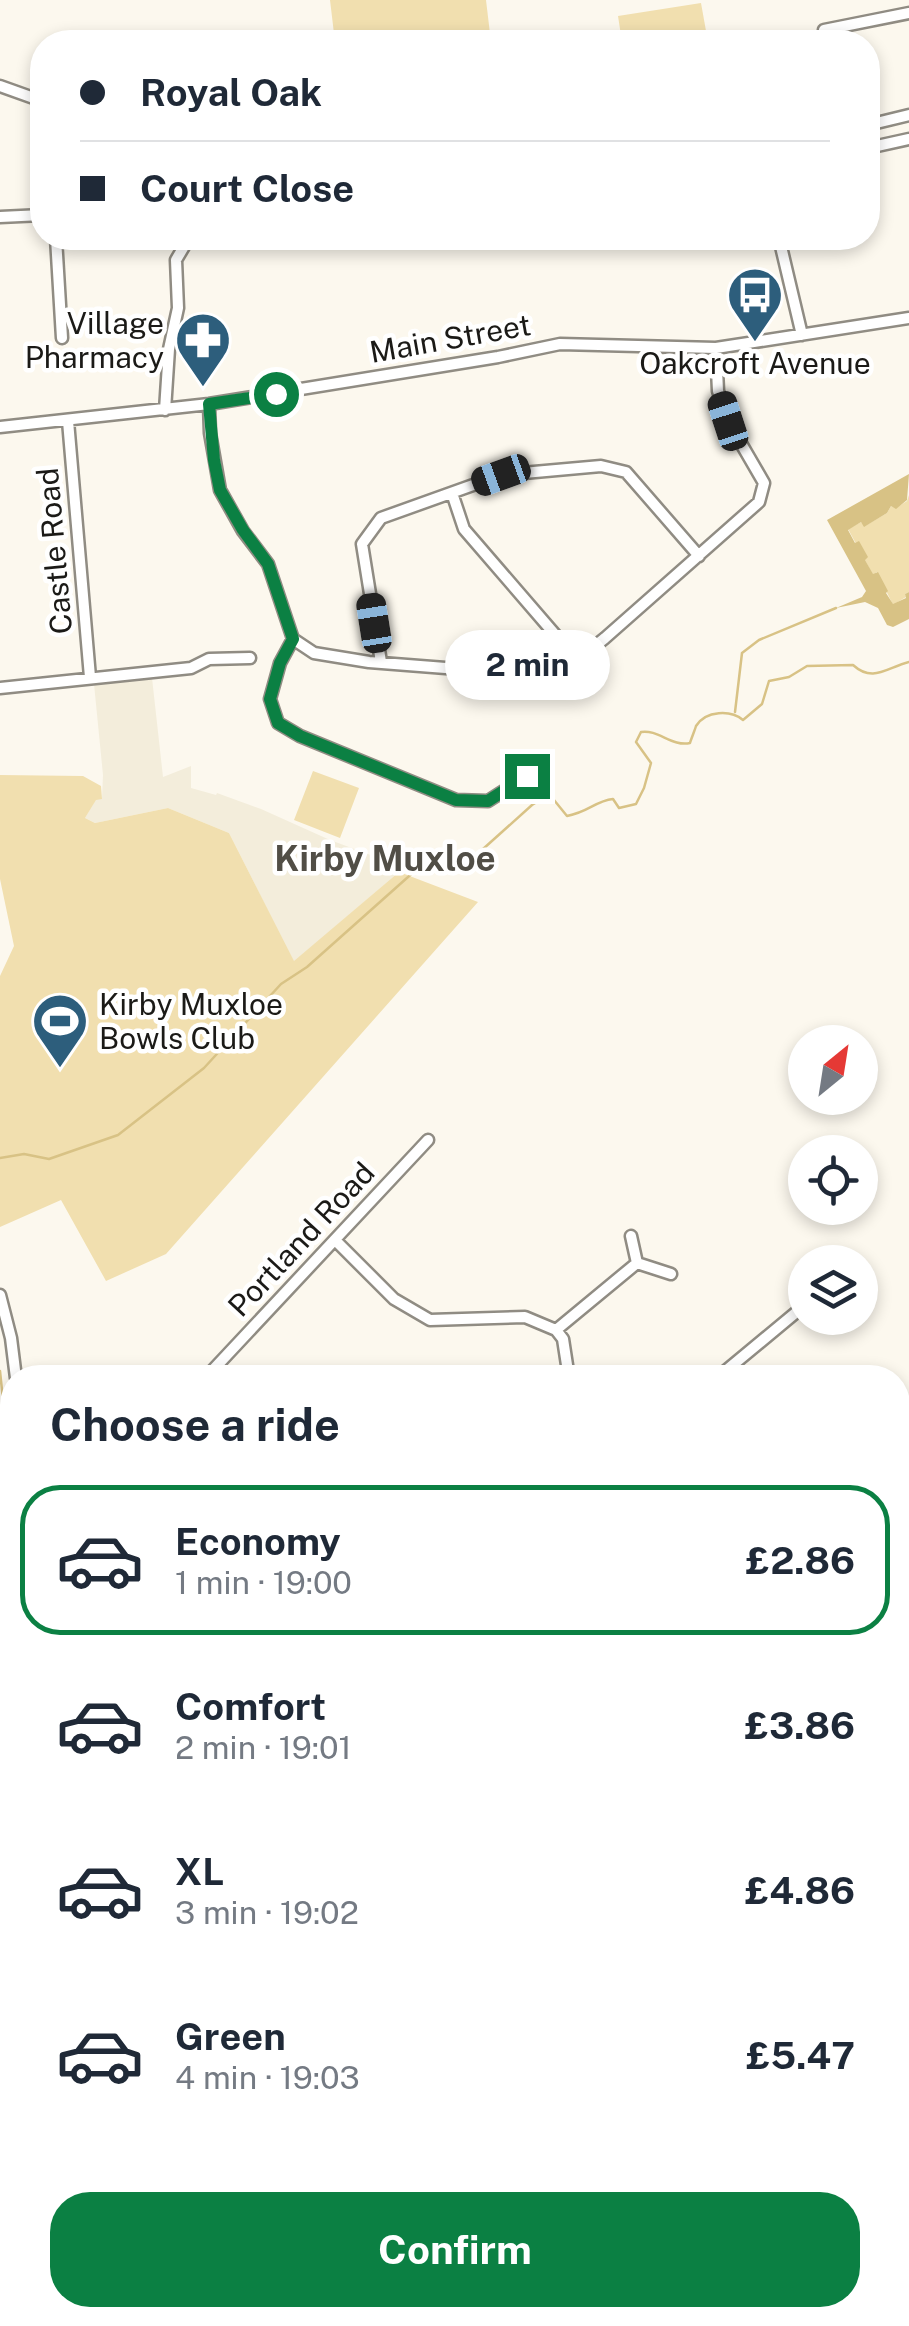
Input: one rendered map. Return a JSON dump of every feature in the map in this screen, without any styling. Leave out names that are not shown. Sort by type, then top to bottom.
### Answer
[{"type":"street","points":[[824,30],[909,14]]},
{"type":"street","points":[[0,86],[30,97]]},
{"type":"street","points":[[880,122],[909,115]]},
{"type":"street","points":[[880,145],[909,138]]},
{"type":"street","points":[[0,217],[30,215]]},
{"type":"street","points":[[57,250],[62,338]]},
{"type":"street","points":[[165,410],[169,350],[178,308],[176,260],[182,250]]},
{"type":"street","points":[[782,250],[802,335]]},
{"type":"street","name":"Main Street","points":[[0,427],[209,404],[560,344],[716,348],[909,318]]},
{"type":"street","points":[[209,404],[220,490],[268,564],[293,639],[314,653],[472,670],[524,680],[552,680],[759,502],[764,482],[728,421],[718,391],[716,348]]},
{"type":"street","name":"Castle Road","points":[[68,421],[90,677]]},
{"type":"street","points":[[380,662],[362,544],[381,518],[501,475],[601,466],[626,472],[699,556]]},
{"type":"street","points":[[452,492],[464,529],[576,660]]},
{"type":"street","points":[[293,639],[280,663],[270,699],[278,723],[300,736],[456,800],[488,801],[527,776]]},
{"type":"street","points":[[0,688],[250,658]]},
{"type":"street","name":"Portland Road","points":[[218,1365],[428,1140]]},
{"type":"street","points":[[630,1236],[637,1263]]},
{"type":"street","points":[[335,1240],[394,1299],[430,1320],[525,1316],[556,1330],[563,1339],[567,1365]]},
{"type":"street","points":[[556,1330],[637,1263]]},
{"type":"street","points":[[637,1263],[671,1274]]},
{"type":"street","points":[[1,1300],[14,1365]]},
{"type":"street","points":[[733,1365],[788,1319]]},
{"type":"shaded area","points":[[330,0],[486,0],[490,30],[334,30]]},
{"type":"shaded area","points":[[701,3],[706,30],[620,30],[618,16]]},
{"type":"shaded area","points":[[909,474],[907,500],[896,509],[891,506],[887,513],[864,527],[861,522],[848,530],[855,543],[859,541],[873,574],[878,572],[893,604],[909,592],[909,619],[893,627],[887,625],[878,608],[865,602],[836,608],[862,597],[866,591],[827,520]]},
{"type":"shaded area","points":[[909,495],[909,592],[893,605],[877,572],[873,575],[848,529],[861,522],[865,526],[887,513],[891,506],[896,508],[907,501]]},
{"type":"shaded area","points":[[152,678],[163,777],[191,766],[191,788],[261,809],[395,864],[399,872],[294,962],[229,833],[168,808],[95,823],[85,818],[96,799],[102,798],[94,684]]},
{"type":"shaded area","points":[[313,771],[359,788],[340,838],[294,820]]},
{"type":"shaded area","points":[[0,775],[83,776],[101,786],[102,799],[96,800],[85,818],[95,823],[168,808],[229,833],[294,961],[399,872],[478,902],[166,1254],[106,1281],[61,1200],[0,1227],[0,976],[14,946],[0,879]]},
{"type":"waterway","points":[[735,712],[742,653],[759,640],[836,608]]},
{"type":"waterway","points":[[0,1158],[24,1154],[49,1159],[118,1135],[204,1068],[281,984],[307,967],[417,869],[473,858],[545,797],[554,800],[567,816],[613,799],[619,808],[636,804],[651,763],[636,742],[641,732],[690,743],[696,726],[706,717],[725,713],[743,720],[762,704],[769,681],[789,677],[807,666],[853,665],[873,674],[909,662]]},
{"type":"place","name":"Oakcroft Avenue","points":[[755,344]]},
{"type":"place","name":"Village Pharmacy","points":[[203,389]]},
{"type":"place","name":"Kirby Muxloe Bowls Club","points":[[60,1070]]},
{"type":"district","name":"Kirby Muxloe","points":[[385,858]]},
{"type":"route","points":[[276,394],[209,404],[220,490],[268,564],[293,639],[280,663],[270,699],[278,723],[300,736],[456,800],[488,801],[527,776]]}]
